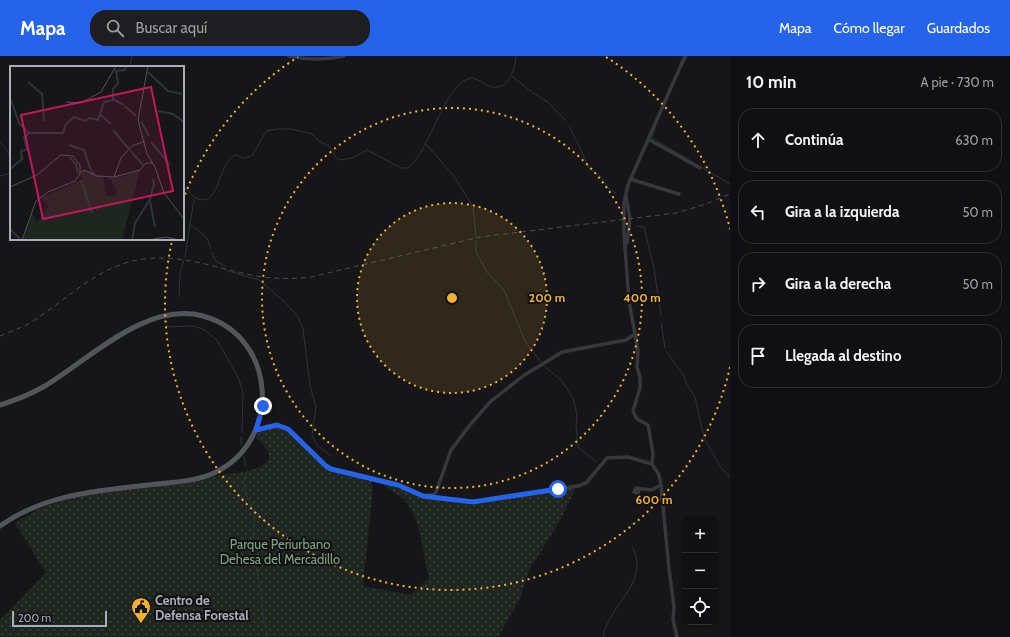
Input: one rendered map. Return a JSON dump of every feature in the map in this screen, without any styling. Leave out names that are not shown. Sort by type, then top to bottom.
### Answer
[{"type":"main road","points":[[0,405],[20,398],[45,386],[138,325],[160,317],[193,314],[208,318],[228,328],[243,342],[253,358],[260,375],[263,392],[263,406],[256,430],[250,442],[234,460],[211,474],[194,480],[89,492],[58,498],[12,517],[0,526]]},
{"type":"street","points":[[289,56],[310,59],[344,56]]},
{"type":"street","points":[[677,637],[661,485],[659,475],[652,464],[653,453],[648,425],[633,414],[633,408],[640,388],[638,351],[629,300],[624,203],[630,179],[685,56]]},
{"type":"street","points":[[648,139],[700,168]]},
{"type":"street","points":[[630,179],[679,194]]},
{"type":"street","points":[[626,197],[630,218],[626,250]]},
{"type":"street","points":[[431,497],[436,492],[451,450],[490,402],[523,376],[562,352],[626,340],[635,334]]},
{"type":"street","points":[[256,430],[270,426],[281,426],[288,429],[326,466],[331,469],[398,485],[423,496],[473,502],[578,486],[586,482],[603,460],[614,456],[635,458],[652,464]]},
{"type":"street","points":[[639,490],[651,490],[661,485]]},
{"type":"green space","name":"Parque Periurbano Dehesa del Mercadillo","points":[[277,426],[292,431],[300,437],[325,464],[332,468],[371,478],[373,489],[363,586],[411,595],[429,577],[419,529],[412,511],[404,499],[378,480],[412,493],[426,494],[432,492],[435,497],[472,505],[527,496],[552,487],[577,486],[560,521],[529,570],[520,599],[498,637],[0,637],[0,620],[46,573],[15,523],[41,508],[77,496],[249,471],[263,465],[269,458],[267,449],[256,438],[261,427]]},
{"type":"waterway","points":[[130,66],[132,56]]},
{"type":"waterway","points":[[184,188],[194,197],[205,200],[211,196],[215,190],[230,159],[236,155],[244,158],[252,156],[265,133],[269,130],[278,129],[292,129],[312,134],[319,141],[330,147],[336,158],[340,160],[353,158],[367,150],[401,168],[408,168],[424,147],[445,104],[461,83],[471,78],[492,87],[503,85],[510,78],[516,56]]},
{"type":"waterway","points":[[682,67],[687,56]]},
{"type":"waterway","points":[[512,76],[534,94],[548,102],[566,121]]},
{"type":"waterway","points":[[570,127],[589,168],[600,176],[609,189],[616,193]]},
{"type":"waterway","points":[[655,128],[652,138],[730,184]]},
{"type":"waterway","points":[[0,142],[10,155]]},
{"type":"waterway","points":[[426,144],[453,175],[472,205]]},
{"type":"waterway","points":[[0,176],[10,173]]},
{"type":"waterway","points":[[185,257],[194,199]]},
{"type":"waterway","points":[[473,208],[476,236]]},
{"type":"waterway","points":[[190,224],[207,238],[211,249]]},
{"type":"waterway","points":[[637,226],[644,227],[654,268],[661,316]]},
{"type":"waterway","points":[[476,241],[476,252],[487,272],[504,290],[525,341],[541,362]]},
{"type":"waterway","points":[[211,252],[216,261],[226,267]]},
{"type":"waterway","points":[[179,297],[180,273],[184,260]]},
{"type":"waterway","points":[[225,270],[259,280],[285,302],[298,317],[303,329],[310,386],[316,407],[312,435],[317,445],[331,456]]},
{"type":"waterway","points":[[661,322],[665,348]]},
{"type":"waterway","points":[[167,324],[167,327],[193,326],[203,329],[217,340],[239,379],[243,393],[242,433]]},
{"type":"waterway","points":[[666,351],[684,376],[687,385],[695,397],[704,438],[720,466],[730,478]]},
{"type":"waterway","points":[[543,365],[561,380],[573,398],[577,414],[576,426],[578,447],[596,462]]},
{"type":"waterway","points":[[241,437],[241,446]]},
{"type":"waterway","points":[[244,456],[246,466]]},
{"type":"waterway","points":[[247,471],[244,481],[245,494],[251,503],[254,513],[253,551],[260,586],[264,622],[268,637]]},
{"type":"waterway","points":[[603,637],[613,614],[633,583],[637,561],[633,548]]},
{"type":"railway","points":[[0,336],[28,324],[93,278],[121,264],[137,260],[169,258],[200,263],[262,277],[311,277],[480,237],[676,213],[706,204],[730,194]]},
{"type":"place","name":"Centro de Defensa Forestal","points":[[141,624]]},
{"type":"route","points":[[263,406],[256,430],[264,427],[277,425],[281,426],[288,429],[326,466],[331,469],[358,474],[398,485],[423,496],[473,502],[558,489]]}]
